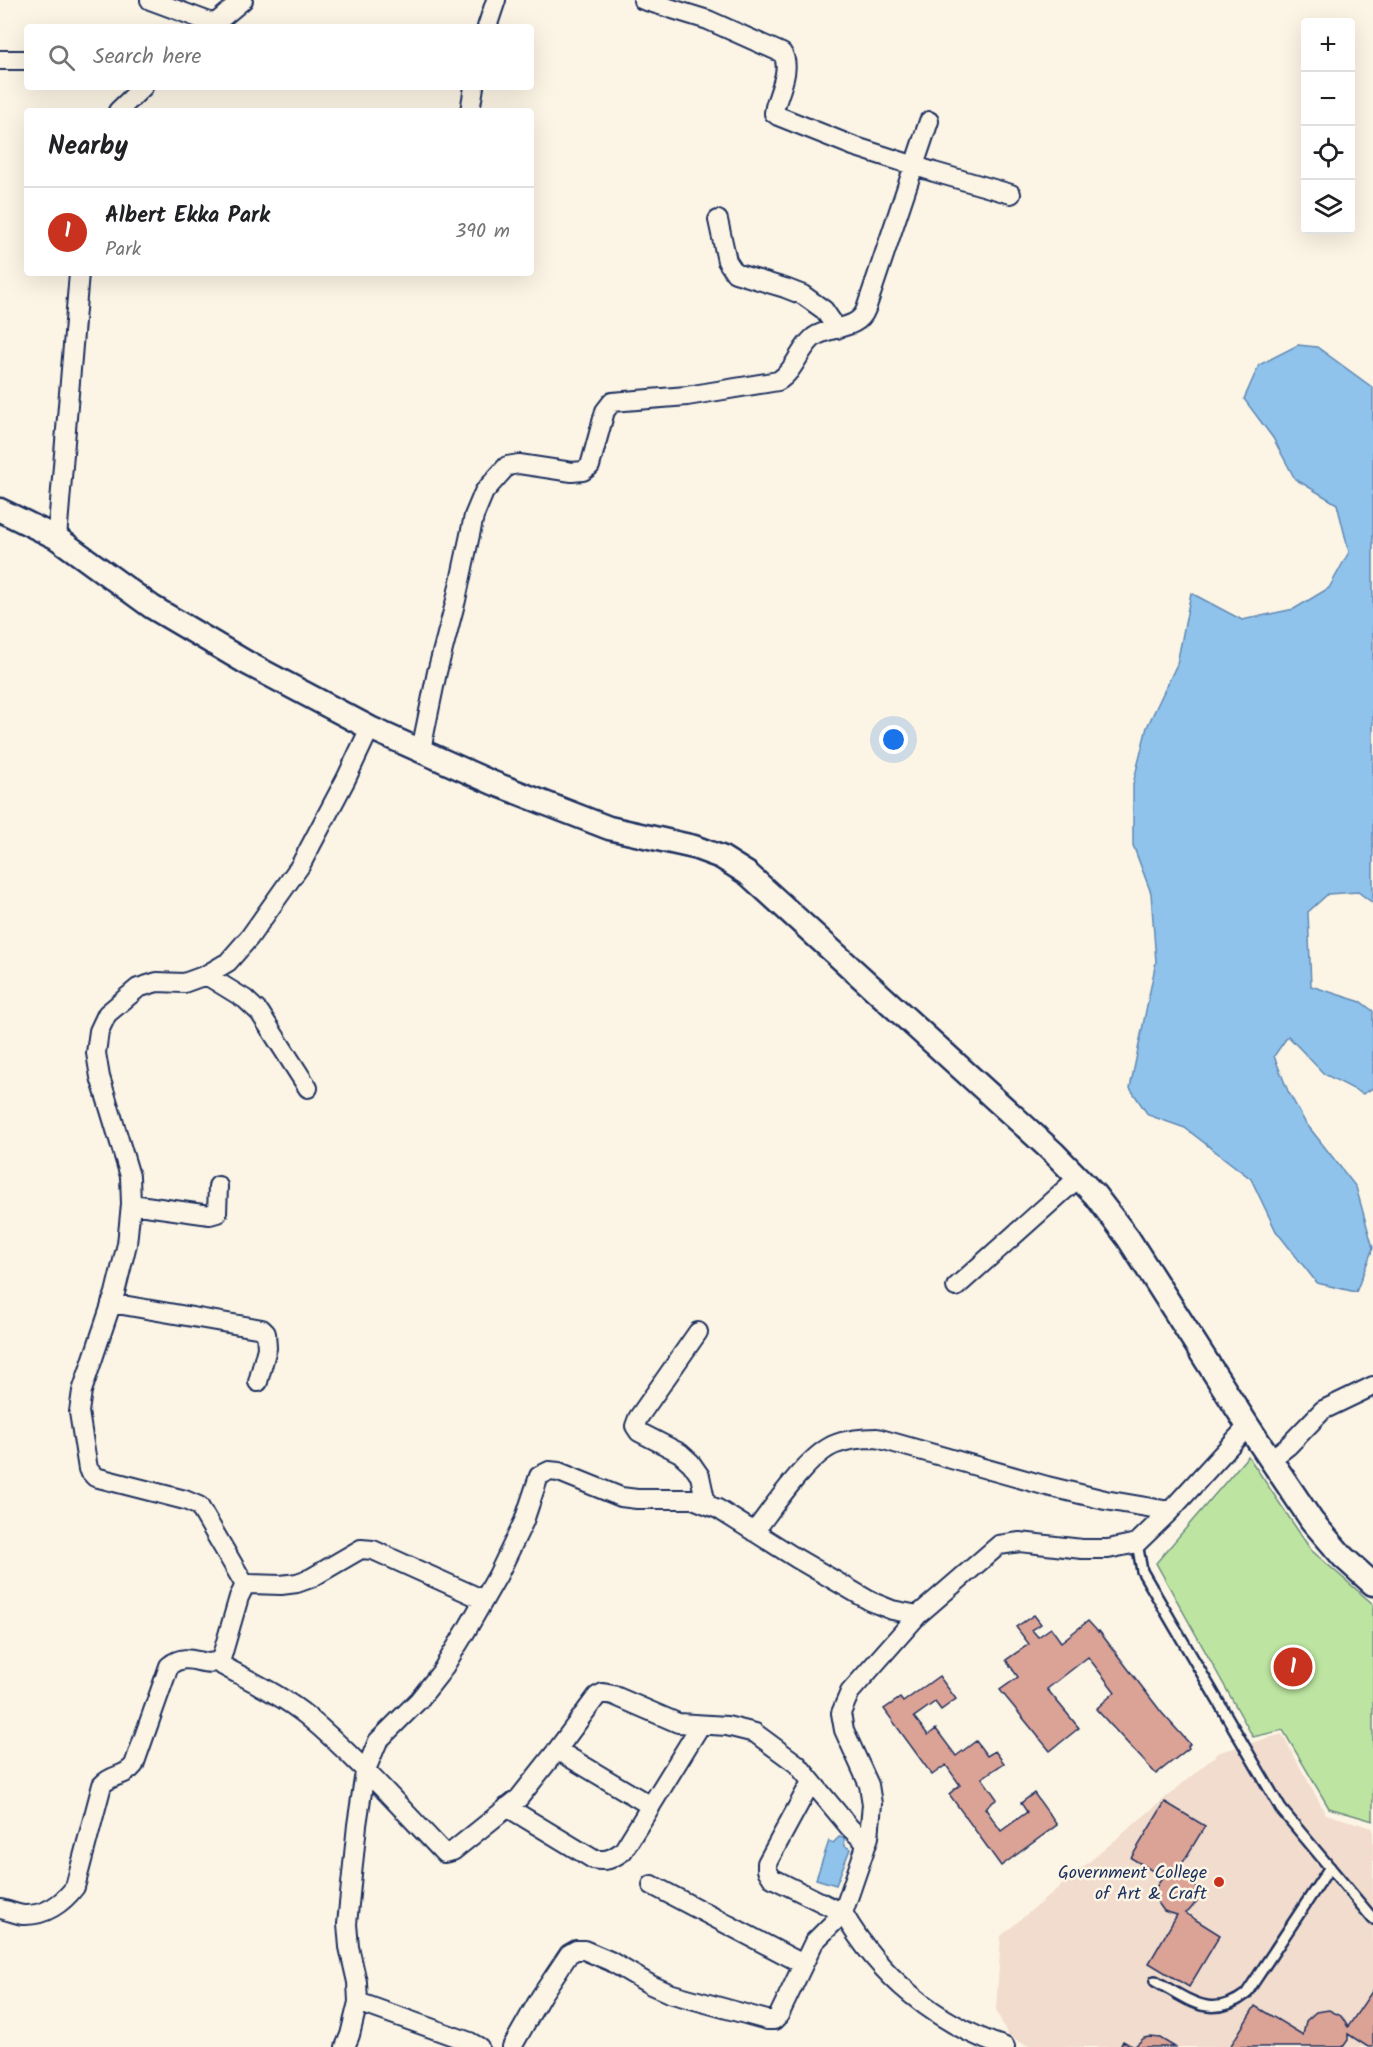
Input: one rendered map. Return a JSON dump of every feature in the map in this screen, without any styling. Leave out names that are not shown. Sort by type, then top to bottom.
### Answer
[{"type":"street","points":[[150,0],[210,24]]},
{"type":"street","points":[[214,24],[243,0]]},
{"type":"street","points":[[488,24],[496,0]]},
{"type":"street","points":[[643,0],[708,20],[782,53],[787,60],[774,113],[853,146],[1011,194]]},
{"type":"street","points":[[0,60],[24,60]]},
{"type":"street","points":[[121,108],[140,90]]},
{"type":"street","points":[[470,108],[474,90]]},
{"type":"street","points":[[420,750],[474,516],[484,492],[498,474],[507,466],[519,464],[572,472],[583,471],[590,466],[605,411],[612,402],[687,396],[778,381],[787,376],[812,339],[821,333],[857,322],[863,317],[929,121]]},
{"type":"street","points":[[717,220],[727,261],[735,273],[803,295],[824,310],[837,328]]},
{"type":"street","points":[[57,538],[78,276]]},
{"type":"street","points":[[0,510],[57,538],[152,607],[247,663],[370,728],[493,783],[609,828],[694,847],[721,857],[748,874],[997,1100],[1095,1195],[1128,1239],[1270,1460],[1312,1521],[1343,1557],[1373,1584]]},
{"type":"street","points":[[245,1585],[199,1506],[185,1500],[102,1480],[88,1469],[79,1412],[82,1391],[111,1303],[127,1244],[131,1204],[130,1176],[100,1077],[96,1053],[99,1031],[107,1014],[138,987],[157,982],[184,982],[206,975],[228,962],[249,938],[300,866],[370,728]]},
{"type":"street","points":[[206,975],[245,999],[261,1013],[308,1088]]},
{"type":"street","points":[[956,1287],[1078,1178]]},
{"type":"street","points":[[131,1204],[210,1215],[217,1213],[218,1186]]},
{"type":"street","points":[[111,1303],[262,1329],[266,1333],[267,1347],[258,1382]]},
{"type":"street","points":[[698,1332],[634,1426],[639,1432],[680,1453],[691,1462],[700,1476],[706,1504]]},
{"type":"street","points":[[1270,1460],[1288,1446],[1323,1410],[1373,1386]]},
{"type":"street","points":[[512,2047],[563,1962],[569,1954],[576,1950],[584,1950],[609,1961],[669,1993],[774,2020],[779,2015],[814,1942],[843,1913],[867,1844],[872,1804],[869,1785],[844,1730],[841,1713],[849,1692],[918,1615],[999,1545],[1020,1542],[1082,1549],[1108,1549],[1137,1543],[1170,1511],[1248,1426]]},
{"type":"street","points":[[754,1532],[799,1474],[821,1453],[835,1444],[877,1438],[1047,1486],[1105,1500],[1170,1511]]},
{"type":"street","points":[[345,2047],[358,2002],[357,1982],[349,1947],[347,1924],[357,1824],[365,1772],[378,1741],[420,1700],[441,1672],[484,1600],[524,1521],[539,1476],[549,1471],[559,1473],[621,1497],[693,1499],[718,1509],[870,1601],[892,1610],[918,1615]]},
{"type":"street","points":[[245,1585],[297,1583],[311,1578],[361,1549],[373,1550],[484,1600]]},
{"type":"street","points":[[216,1662],[221,1659],[239,1597],[245,1585]]},
{"type":"street","points":[[0,1909],[24,1915],[45,1911],[57,1906],[67,1898],[75,1887],[102,1785],[109,1778],[130,1770],[134,1765],[169,1666],[177,1659],[216,1662],[276,1695],[306,1715],[347,1752],[444,1853],[453,1851],[519,1798],[597,1696],[603,1694],[613,1695],[678,1723],[727,1726],[754,1733],[797,1764],[850,1828],[867,1844]]},
{"type":"street","points":[[507,1807],[593,1859],[604,1862],[623,1851],[700,1726]]},
{"type":"street","points":[[557,1750],[651,1806]]},
{"type":"street","points":[[811,1782],[767,1863],[767,1870],[772,1878],[843,1913],[857,1938],[876,1961],[912,1997],[940,2018],[1005,2047]]},
{"type":"street","points":[[652,1885],[802,1964]]},
{"type":"street","points":[[358,2002],[479,2047]]},
{"type":"lane","points":[[1137,1543],[1143,1571],[1281,1809],[1373,1919]]},
{"type":"lane","points":[[1155,1981],[1198,2005],[1213,2008],[1234,2003],[1246,1994],[1330,1867]]},
{"type":"shaded area","name":"Government College of Art & Craft","points":[[1282,1734],[1326,1814],[1373,1828],[1373,2047],[1032,2047],[1009,2038],[996,2010],[1001,1936],[1220,1752]]},
{"type":"green space","points":[[1248,1456],[1311,1550],[1373,1604],[1373,1821],[1329,1808],[1283,1730],[1253,1737],[1156,1563]]},
{"type":"water","points":[[1298,345],[1317,347],[1373,388],[1373,903],[1358,892],[1328,894],[1308,912],[1311,986],[1361,1002],[1373,1011],[1373,1088],[1363,1094],[1324,1074],[1288,1036],[1274,1056],[1288,1091],[1305,1122],[1356,1187],[1373,1248],[1356,1292],[1317,1283],[1276,1231],[1251,1179],[1185,1128],[1148,1115],[1130,1088],[1156,962],[1151,893],[1133,845],[1133,784],[1147,727],[1177,664],[1191,593],[1242,620],[1294,609],[1329,588],[1349,552],[1337,504],[1295,479],[1273,438],[1244,399],[1259,365]]},
{"type":"water","points":[[839,1837],[844,1838],[845,1846],[850,1849],[836,1885],[816,1879],[829,1841],[833,1843]]},
{"type":"building","points":[[1034,1615],[1041,1624],[1032,1630],[1038,1637],[1051,1628],[1061,1642],[1088,1621],[1099,1631],[1162,1713],[1190,1744],[1189,1748],[1156,1774],[1096,1709],[1115,1692],[1088,1657],[1047,1689],[1079,1728],[1050,1751],[1000,1690],[1018,1677],[1006,1660],[1029,1644],[1016,1627]]},
{"type":"building","points":[[939,1676],[956,1699],[941,1710],[935,1702],[914,1717],[928,1735],[936,1729],[956,1756],[976,1741],[987,1756],[995,1751],[1004,1763],[982,1778],[997,1799],[985,1808],[1001,1831],[1027,1812],[1021,1803],[1034,1793],[1057,1825],[1001,1866],[949,1794],[960,1785],[946,1765],[932,1775],[884,1709],[900,1698],[903,1702]]},
{"type":"building","points":[[1165,1802],[1205,1826],[1177,1872],[1190,1876],[1197,1887],[1197,1901],[1185,1913],[1220,1935],[1189,1987],[1149,1963],[1177,1915],[1164,1911],[1156,1900],[1156,1887],[1163,1877],[1131,1858]]},
{"type":"building","points":[[1373,1990],[1373,2047],[1368,2047],[1348,2034],[1348,2040],[1343,2047],[1230,2047],[1255,2006],[1303,2035],[1306,2021],[1316,2012],[1329,2010],[1341,2016],[1348,2027]]},
{"type":"building","points":[[1150,2037],[1160,2038],[1175,2047],[1134,2047],[1144,2038]]},
{"type":"building","points":[[1123,2041],[1134,2047],[1120,2047]]},
{"type":"place","name":"Albert Ekka Park","points":[[1293,1667]]},
{"type":"place","name":"Government College of Art & Craft","points":[[1219,1882]]}]
